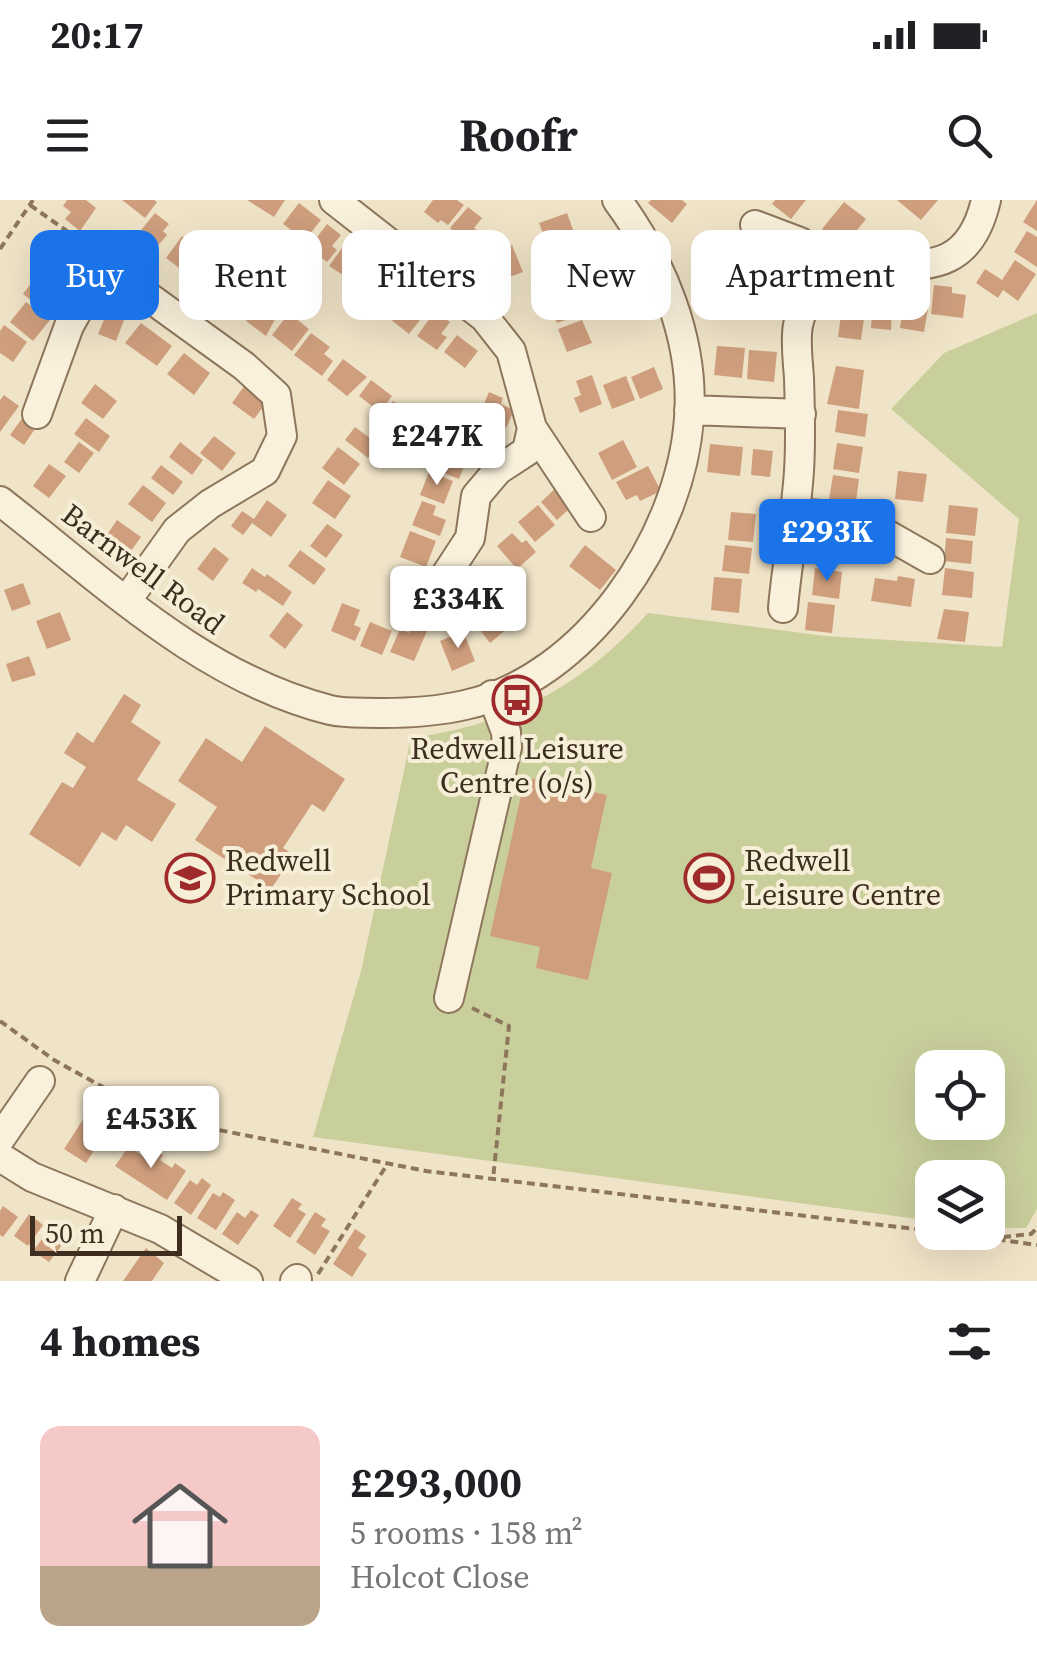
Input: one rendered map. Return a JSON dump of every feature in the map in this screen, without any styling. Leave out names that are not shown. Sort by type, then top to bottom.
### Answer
[{"type":"street","points":[[334,200],[485,318],[512,350],[532,428],[591,517]]},
{"type":"street","name":"Barnwell Road","points":[[0,502],[195,652],[253,683],[333,711],[406,713],[468,705],[518,684],[569,652],[619,598],[661,531],[677,485],[689,410],[688,366],[672,301],[654,260],[617,200]]},
{"type":"street","points":[[930,264],[945,260],[966,244],[981,222],[986,200]]},
{"type":"street","points":[[755,226],[766,230]]},
{"type":"street","points":[[127,600],[178,530],[210,504],[264,471],[282,436],[276,395],[244,366],[159,305]]},
{"type":"street","points":[[37,414],[72,320]]},
{"type":"street","points":[[784,608],[788,552],[796,514],[801,414],[800,320]]},
{"type":"street","points":[[689,410],[801,414]]},
{"type":"street","points":[[436,590],[470,538],[476,496],[498,470],[527,451],[532,428]]},
{"type":"street","points":[[796,514],[858,518],[930,559]]},
{"type":"street","points":[[449,998],[507,747],[506,732],[492,696]]},
{"type":"street","points":[[40,1081],[2,1158],[32,1177],[160,1229],[248,1281]]},
{"type":"street","points":[[80,1281],[114,1209]]},
{"type":"path","points":[[0,249],[31,203],[69,230]]},
{"type":"path","points":[[449,998],[509,1026],[493,1179]]},
{"type":"path","points":[[0,1020],[54,1060],[110,1091],[214,1128],[388,1163],[493,1179],[915,1229]]},
{"type":"path","points":[[302,1279],[388,1163]]},
{"type":"path","points":[[1005,1237],[1032,1234],[1037,1228]]},
{"type":"path","points":[[1005,1240],[1037,1245]]},
{"type":"green space","name":"Redwell Leisure Centre","points":[[1037,313],[1037,1209],[1026,1228],[1005,1228],[1005,1160],[915,1160],[915,1219],[313,1137],[361,971],[411,738],[480,723],[541,698],[596,662],[648,613],[825,636],[1002,647],[1019,519],[891,409],[944,353]]},
{"type":"building","points":[[67,200],[86,200],[96,208],[79,230],[65,219],[71,212],[63,206]]},
{"type":"building","points":[[122,200],[154,200],[157,202],[145,218]]},
{"type":"building","points":[[247,200],[285,200],[274,217]]},
{"type":"building","points":[[433,200],[457,200],[464,205],[448,225],[441,220],[438,223],[424,212]]},
{"type":"building","points":[[682,200],[687,204],[672,223],[648,203]]},
{"type":"building","points":[[775,200],[806,200],[791,219],[772,204]]},
{"type":"building","points":[[897,200],[938,200],[921,220]]},
{"type":"building","points":[[1037,200],[1037,231],[1023,222]]},
{"type":"building","points":[[844,202],[866,219],[857,230],[822,229]]},
{"type":"building","points":[[299,203],[321,220],[313,230],[291,230],[283,224]]},
{"type":"building","points":[[468,207],[482,218],[474,228],[477,230],[450,228]]},
{"type":"building","points":[[155,213],[169,224],[163,231],[167,235],[159,244],[159,230],[141,230]]},
{"type":"building","points":[[567,213],[573,230],[542,230],[539,223]]},
{"type":"building","points":[[327,224],[341,235],[332,246],[337,250],[327,262],[322,258],[322,231]]},
{"type":"building","points":[[1027,231],[1037,237],[1037,267],[1014,252]]},
{"type":"building","points":[[179,240],[179,268],[166,258]]},
{"type":"building","points":[[511,245],[523,272],[511,276]]},
{"type":"building","points":[[342,248],[342,274],[329,266]]},
{"type":"building","points":[[1015,260],[1036,274],[1018,301],[1003,290],[998,298],[976,283],[985,269],[1002,280]]},
{"type":"building","points":[[934,285],[952,287],[952,293],[966,295],[963,318],[931,314]]},
{"type":"building","points":[[26,302],[30,305],[30,320],[50,320],[33,341],[10,322]]},
{"type":"building","points":[[104,320],[124,320],[116,341],[98,334]]},
{"type":"building","points":[[247,320],[275,320],[266,336]]},
{"type":"building","points":[[284,320],[298,320],[309,329],[292,351],[272,335]]},
{"type":"building","points":[[391,320],[420,320],[409,334]]},
{"type":"building","points":[[429,320],[450,322],[441,334],[447,337],[437,350],[417,336]]},
{"type":"building","points":[[582,320],[592,343],[567,352],[558,329]]},
{"type":"building","points":[[840,320],[864,320],[861,340],[838,337]]},
{"type":"building","points":[[872,320],[891,320],[891,330],[871,328]]},
{"type":"building","points":[[901,320],[926,320],[924,332],[900,328]]},
{"type":"building","points":[[141,323],[172,346],[157,366],[125,343]]},
{"type":"building","points":[[4,325],[27,342],[13,362],[0,353],[0,331]]},
{"type":"building","points":[[311,333],[330,347],[324,354],[333,361],[322,376],[294,355]]},
{"type":"building","points":[[457,335],[478,351],[465,368],[444,352]]},
{"type":"building","points":[[717,346],[745,348],[742,378],[714,375]]},
{"type":"building","points":[[749,350],[777,352],[774,382],[747,379]]},
{"type":"building","points":[[184,353],[210,373],[194,395],[167,374]]},
{"type":"building","points":[[343,359],[367,377],[347,396],[327,380]]},
{"type":"building","points":[[836,366],[864,370],[859,409],[827,404]]},
{"type":"building","points":[[654,367],[663,389],[640,399],[631,377]]},
{"type":"building","points":[[592,375],[602,404],[580,413],[574,398],[581,395],[576,381]]},
{"type":"building","points":[[626,376],[635,400],[612,409],[603,385]]},
{"type":"building","points":[[371,380],[392,396],[380,412],[359,396]]},
{"type":"building","points":[[95,384],[117,401],[103,419],[81,403]]},
{"type":"building","points":[[245,385],[267,402],[254,419],[232,403]]},
{"type":"building","points":[[489,392],[503,398],[501,404],[514,410],[506,428],[479,416]]},
{"type":"building","points":[[4,395],[19,406],[0,432],[0,400]]},
{"type":"building","points":[[393,401],[417,417],[405,436],[381,419]]},
{"type":"building","points":[[838,410],[868,414],[865,437],[835,432]]},
{"type":"building","points":[[26,413],[39,423],[24,445],[10,435]]},
{"type":"building","points":[[86,418],[110,436],[99,452],[74,434]]},
{"type":"building","points":[[468,418],[495,429],[485,454],[457,444]]},
{"type":"building","points":[[355,427],[378,444],[368,458],[345,440]]},
{"type":"building","points":[[214,436],[236,453],[222,471],[200,453]]},
{"type":"building","points":[[623,440],[637,467],[612,480],[598,453]]},
{"type":"building","points":[[79,442],[94,453],[79,473],[64,462]]},
{"type":"building","points":[[180,442],[203,460],[192,475],[169,457]]},
{"type":"building","points":[[441,443],[457,449],[454,456],[466,461],[459,479],[431,468]]},
{"type":"building","points":[[837,443],[863,447],[859,473],[833,469]]},
{"type":"building","points":[[710,444],[743,447],[740,476],[707,472]]},
{"type":"building","points":[[338,447],[360,464],[344,485],[322,468]]},
{"type":"building","points":[[753,449],[773,451],[770,477],[751,475]]},
{"type":"building","points":[[49,464],[66,476],[49,498],[33,486]]},
{"type":"building","points":[[161,465],[183,482],[173,495],[151,478]]},
{"type":"building","points":[[648,466],[661,491],[640,501],[637,495],[626,500],[616,482]]},
{"type":"building","points":[[898,471],[927,474],[923,502],[895,499]]},
{"type":"building","points":[[429,472],[453,481],[444,504],[420,495]]},
{"type":"building","points":[[833,475],[859,479],[855,509],[828,506]]},
{"type":"building","points":[[328,480],[351,496],[335,519],[312,503]]},
{"type":"building","points":[[143,485],[166,503],[152,522],[128,504]]},
{"type":"building","points":[[559,485],[576,503],[557,520],[541,502]]},
{"type":"building","points":[[267,500],[287,515],[271,537],[252,523],[243,535],[231,526],[242,511],[254,519]]},
{"type":"building","points":[[422,501],[436,506],[433,515],[446,520],[440,536],[412,525]]},
{"type":"building","points":[[538,505],[555,525],[535,542],[518,522]]},
{"type":"building","points":[[949,505],[978,508],[975,536],[946,533]]},
{"type":"building","points":[[731,512],[756,514],[753,542],[728,540]]},
{"type":"building","points":[[117,520],[141,537],[128,555],[104,539]]},
{"type":"building","points":[[327,524],[343,535],[326,558],[310,546]]},
{"type":"building","points":[[410,531],[436,541],[426,567],[400,557]]},
{"type":"building","points":[[512,533],[522,543],[526,540],[536,552],[517,569],[497,546]]},
{"type":"building","points":[[823,535],[850,538],[848,564],[821,562]]},
{"type":"building","points":[[946,538],[973,541],[971,564],[944,561]]},
{"type":"building","points":[[585,545],[616,570],[600,590],[569,566]]},
{"type":"building","points":[[725,545],[752,548],[749,574],[722,571]]},
{"type":"building","points":[[214,547],[229,559],[213,581],[197,569]]},
{"type":"building","points":[[300,550],[326,569],[314,585],[288,566]]},
{"type":"building","points":[[507,567],[524,588],[502,606],[485,585]]},
{"type":"building","points":[[252,568],[292,592],[283,606],[242,583]]},
{"type":"building","points":[[815,568],[842,572],[839,599],[812,595]]},
{"type":"building","points":[[945,568],[974,572],[972,598],[942,595]]},
{"type":"building","points":[[898,576],[915,579],[911,607],[871,601],[875,578],[897,581]]},
{"type":"building","points":[[714,577],[742,579],[739,613],[711,610]]},
{"type":"building","points":[[23,583],[31,604],[12,611],[4,590]]},
{"type":"building","points":[[491,601],[508,628],[490,643],[471,618]]},
{"type":"building","points":[[808,602],[835,605],[832,633],[805,630]]},
{"type":"building","points":[[342,603],[360,610],[354,625],[361,628],[355,641],[331,631]]},
{"type":"building","points":[[944,609],[969,612],[965,642],[937,639]]},
{"type":"building","points":[[60,612],[71,640],[47,649],[36,621]]},
{"type":"building","points":[[287,612],[303,625],[285,649],[269,636]]},
{"type":"building","points":[[370,622],[392,631],[382,655],[360,646]]},
{"type":"building","points":[[412,625],[427,631],[414,661],[390,652],[400,629],[409,633]]},
{"type":"building","points":[[463,631],[475,661],[452,671],[440,641]]},
{"type":"building","points":[[29,656],[36,675],[12,682],[6,664]]},
{"type":"building","points":[[124,694],[141,705],[131,722],[161,742],[137,780],[176,804],[152,842],[126,825],[116,841],[102,832],[80,867],[29,834],[62,782],[73,788],[86,767],[64,753],[77,732],[93,743]]},
{"type":"building","points":[[265,726],[345,779],[324,812],[312,804],[283,848],[294,855],[271,889],[195,840],[217,807],[178,781],[206,738],[242,762]]},
{"type":"building","points":[[525,777],[607,795],[591,868],[612,873],[588,980],[536,968],[540,947],[490,936]]},
{"type":"building","points":[[91,1107],[113,1121],[86,1163],[64,1149]]},
{"type":"building","points":[[129,1146],[145,1158],[153,1148],[163,1155],[160,1160],[172,1168],[175,1163],[186,1171],[167,1200],[115,1166]]},
{"type":"building","points":[[202,1178],[211,1185],[191,1215],[174,1203],[190,1180],[197,1185]]},
{"type":"building","points":[[223,1192],[235,1200],[216,1230],[197,1218],[213,1193],[220,1197]]},
{"type":"building","points":[[292,1198],[302,1204],[298,1209],[306,1214],[290,1238],[273,1226]]},
{"type":"building","points":[[3,1206],[18,1217],[3,1237],[0,1211]]},
{"type":"building","points":[[251,1210],[259,1215],[238,1245],[222,1234],[237,1212],[245,1218]]},
{"type":"building","points":[[315,1212],[326,1219],[321,1226],[330,1231],[315,1255],[296,1242]]},
{"type":"building","points":[[29,1214],[43,1225],[28,1246],[14,1236]]},
{"type":"building","points":[[355,1229],[366,1236],[358,1248],[367,1254],[352,1277],[333,1264]]},
{"type":"building","points":[[49,1230],[65,1241],[49,1262],[33,1251]]},
{"type":"building","points":[[146,1248],[164,1263],[152,1281],[123,1281]]},
{"type":"place","name":"Redwell Leisure Centre (o/s)","points":[[517,700]]},
{"type":"place","name":"Redwell Primary School","points":[[190,878]]},
{"type":"place","name":"Redwell Leisure Centre","points":[[709,878]]}]
